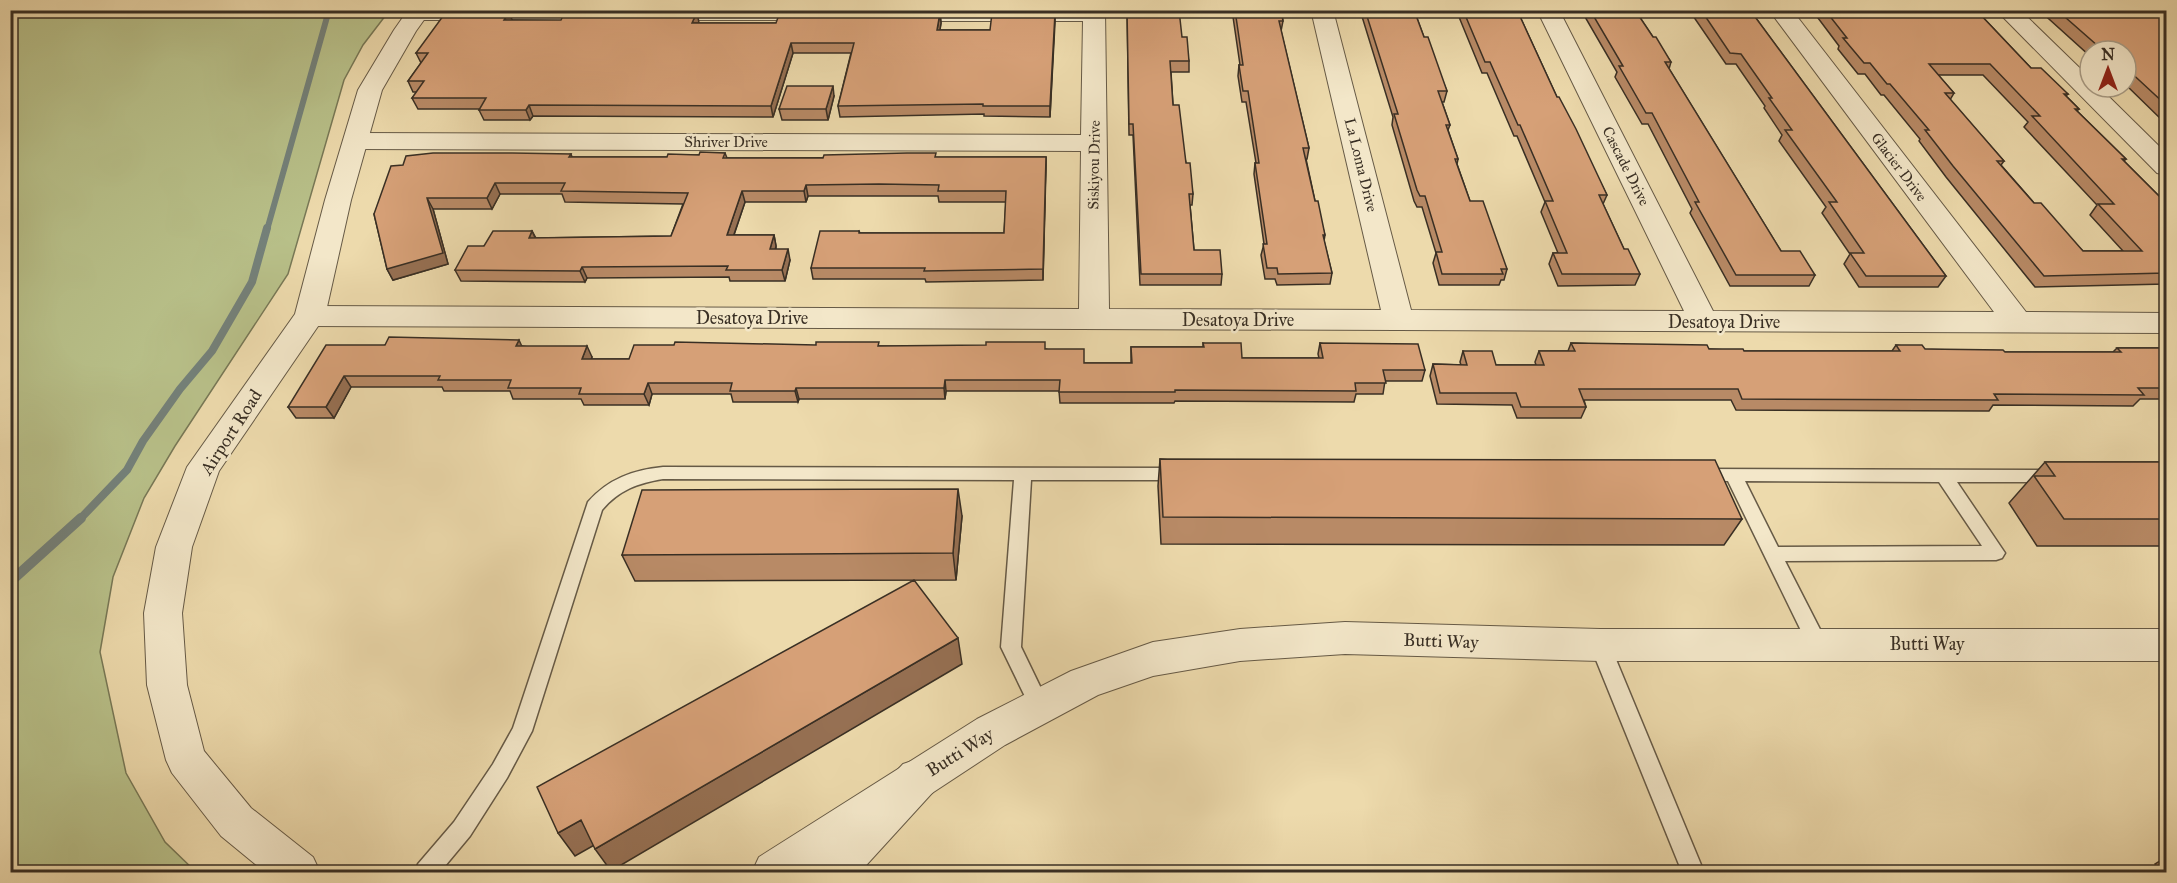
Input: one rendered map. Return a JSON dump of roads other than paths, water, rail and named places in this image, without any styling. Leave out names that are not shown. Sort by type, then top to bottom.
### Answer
[{"type":"street","name":"La Loma Drive","points":[[1322,10],[1399,321]]},
{"type":"street","name":"Cascade Drive","points":[[1548,10],[1704,322]]},
{"type":"street","name":"Glacier Drive","points":[[1780,10],[2018,322]]},
{"type":"street","points":[[2007,10],[2166,167]]},
{"type":"street","points":[[419,12],[842,13]]},
{"type":"street","name":"Airport Road","points":[[298,873],[237,822],[186,760],[167,685],[163,613],[174,547],[204,467],[310,316],[338,200],[370,90],[405,30],[419,12]]},
{"type":"street","points":[[878,14],[1094,12]]},
{"type":"street","name":"Siskiyou Drive","points":[[1094,12],[1094,319]]},
{"type":"street","name":"Shriver Drive","points":[[356,141],[1095,142]]},
{"type":"street","name":"Desatoya Drive","points":[[310,316],[2166,323]]},
{"type":"street","name":"Butti Way","points":[[774,873],[991,732],[1085,683],[1153,659],[1240,645],[1345,638],[1600,645],[2166,645]]},
{"type":"street","points":[[831,873],[918,778]]},
{"type":"lane","points":[[426,873],[462,829],[500,771],[522,731],[594,507],[604,494],[623,482],[643,475],[663,473],[1198,474]]},
{"type":"lane","points":[[1023,474],[1011,647],[1040,707]]},
{"type":"lane","points":[[1685,475],[2073,476]]},
{"type":"lane","points":[[1733,475],[1818,645]]},
{"type":"lane","points":[[1773,554],[1996,553],[1944,476]]},
{"type":"lane","points":[[1600,645],[1693,873]]},
{"type":"waterway","points":[[267,230],[329,10]]},
{"type":"waterway","points":[[81,518],[127,470],[143,441],[180,389],[212,351],[252,282],[267,228]]},
{"type":"waterway","points":[[10,582],[81,518]]}]
